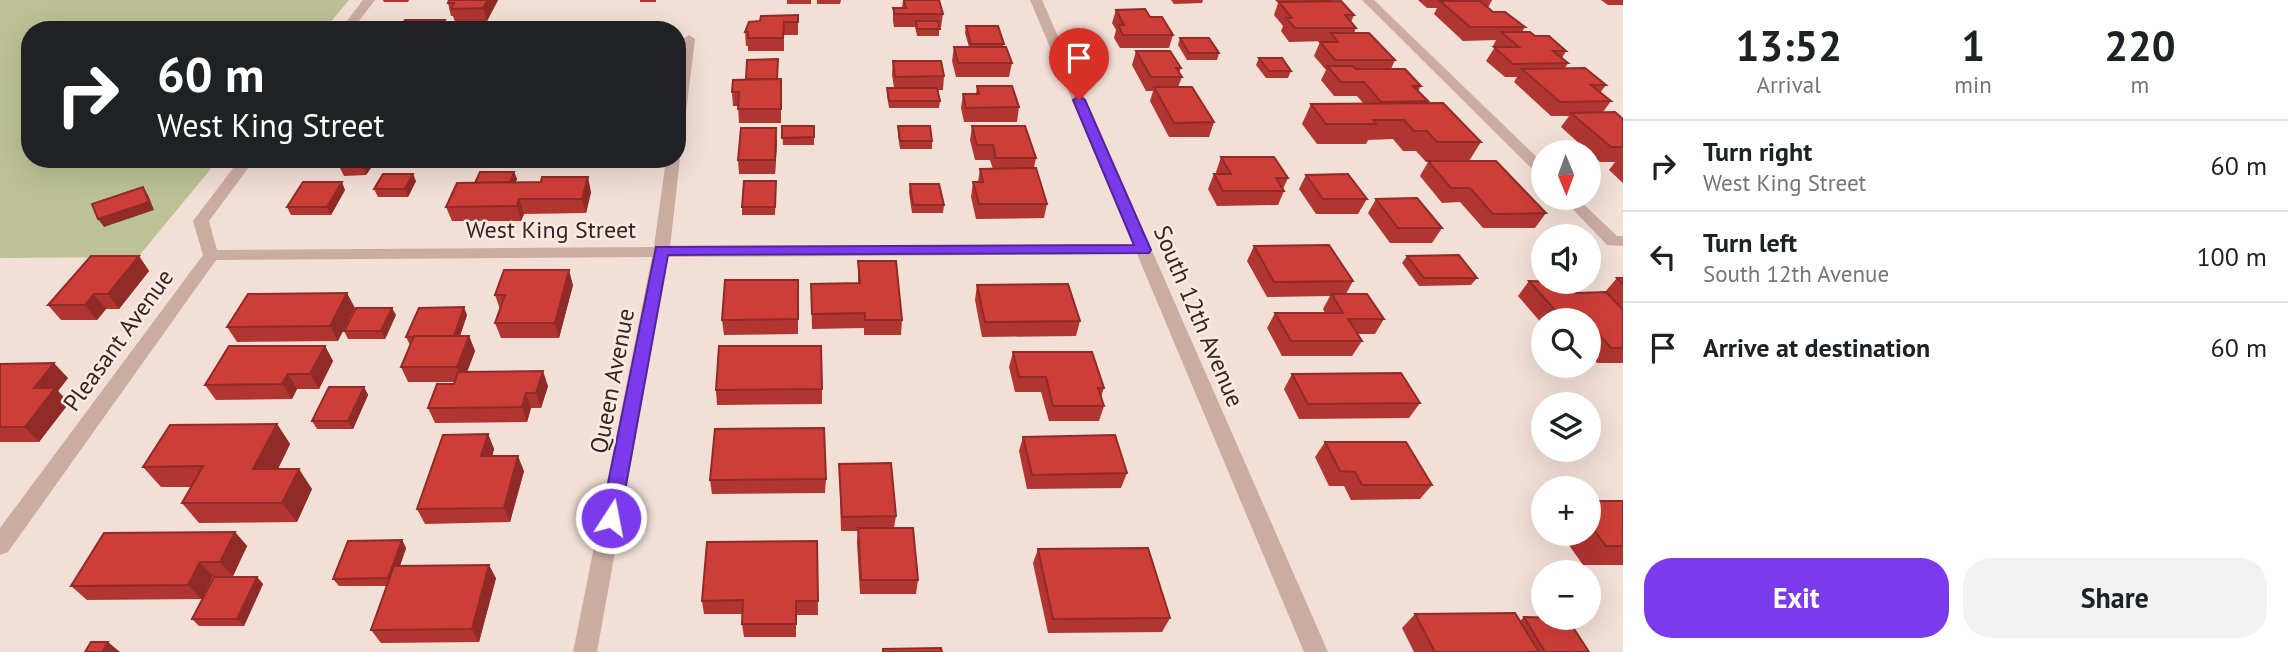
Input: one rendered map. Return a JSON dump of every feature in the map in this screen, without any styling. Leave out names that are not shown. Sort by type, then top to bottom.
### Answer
[{"type":"street","points":[[353,21],[369,0]]},
{"type":"street","name":"South 12th Avenue","points":[[1036,0],[1316,652]]},
{"type":"street","points":[[1368,0],[1531,160]]},
{"type":"street","points":[[686,62],[689,39]]},
{"type":"street","points":[[211,254],[201,221],[241,168]]},
{"type":"street","name":"Queen Avenue","points":[[585,652],[661,251],[672,168]]},
{"type":"street","points":[[1583,210],[1618,241]]},
{"type":"street","name":"West King Street","points":[[211,254],[1143,250]]},
{"type":"street","name":"Pleasant Avenue","points":[[0,545],[11,514],[211,254]]},
{"type":"green space","points":[[0,0],[349,0],[332,21],[21,21],[21,168],[212,168],[138,257],[0,258]]},
{"type":"building","points":[[449,0],[488,0],[483,8],[451,9],[454,3],[448,3]]},
{"type":"building","points":[[904,0],[939,0],[943,14],[895,14],[893,8],[906,8]]},
{"type":"building","points":[[1341,1],[1354,15],[1345,15],[1356,28],[1295,28],[1286,18],[1292,18],[1279,2]]},
{"type":"building","points":[[1440,1],[1480,1],[1493,12],[1505,12],[1525,27],[1470,27]]},
{"type":"building","points":[[1145,9],[1150,17],[1162,17],[1173,35],[1123,35],[1118,25],[1124,25],[1116,10]]},
{"type":"building","points":[[798,15],[798,22],[784,22],[783,38],[748,38],[748,32],[745,32],[749,22],[760,21],[761,16]]},
{"type":"building","points":[[405,20],[445,20],[444,21]]},
{"type":"building","points":[[916,21],[938,21],[940,29],[917,29]]},
{"type":"building","points":[[966,26],[998,26],[1004,44],[971,44]]},
{"type":"building","points":[[1501,32],[1530,32],[1535,36],[1549,36],[1566,51],[1553,51],[1568,63],[1513,64],[1494,47],[1519,47]]},
{"type":"building","points":[[1331,33],[1369,33],[1395,60],[1335,60],[1320,42],[1338,42]]},
{"type":"building","points":[[1180,38],[1209,38],[1219,53],[1189,53]]},
{"type":"building","points":[[954,47],[1006,47],[1012,63],[958,63]]},
{"type":"building","points":[[1136,51],[1170,51],[1181,68],[1176,68],[1182,77],[1151,77]]},
{"type":"building","points":[[1259,58],[1282,58],[1291,71],[1269,71]]},
{"type":"building","points":[[778,59],[777,79],[746,79],[747,60]]},
{"type":"building","points":[[893,61],[941,61],[944,76],[895,77]]},
{"type":"building","points":[[1327,66],[1405,69],[1421,86],[1413,86],[1428,101],[1381,102],[1364,82],[1341,82]]},
{"type":"building","points":[[1585,68],[1606,85],[1591,85],[1611,101],[1560,102],[1522,69]]},
{"type":"building","points":[[781,79],[781,109],[738,109],[739,92],[732,92],[733,80]]},
{"type":"building","points":[[977,86],[1012,86],[1019,107],[966,108],[963,94],[979,94]]},
{"type":"building","points":[[1154,87],[1192,87],[1214,122],[1174,123]]},
{"type":"building","points":[[887,88],[937,88],[940,101],[889,101]]},
{"type":"building","points":[[1443,103],[1481,142],[1437,142],[1427,131],[1414,131],[1404,120],[1373,120],[1376,124],[1326,124],[1311,104]]},
{"type":"building","points":[[1615,112],[1623,119],[1623,147],[1611,147],[1571,113]]},
{"type":"building","points":[[782,126],[814,126],[814,137],[782,138]]},
{"type":"building","points":[[898,126],[930,126],[932,141],[900,141]]},
{"type":"building","points":[[972,126],[1025,126],[1036,158],[996,158],[993,145],[977,145]]},
{"type":"building","points":[[741,128],[776,128],[775,160],[738,160]]},
{"type":"building","points":[[1221,157],[1274,157],[1288,178],[1276,178],[1284,191],[1223,191],[1214,174],[1231,174]]},
{"type":"building","points":[[1428,161],[1496,161],[1531,197],[1531,210],[1543,210],[1546,213],[1493,214],[1470,188],[1451,188]]},
{"type":"building","points":[[1036,168],[1047,204],[979,204],[973,182],[983,182],[980,169]]},
{"type":"building","points":[[480,172],[514,172],[510,182],[475,183]]},
{"type":"building","points":[[383,174],[413,174],[405,189],[374,189]]},
{"type":"building","points":[[1348,174],[1367,199],[1323,199],[1306,175]]},
{"type":"building","points":[[542,177],[588,177],[582,199],[519,199],[517,206],[446,207],[457,183],[541,182]]},
{"type":"building","points":[[744,181],[776,181],[775,207],[742,207]]},
{"type":"building","points":[[303,182],[342,182],[327,207],[287,207]]},
{"type":"building","points":[[910,184],[939,184],[944,205],[913,205]]},
{"type":"building","points":[[143,187],[149,202],[98,219],[92,204]]},
{"type":"building","points":[[1417,198],[1442,228],[1398,228],[1376,199]]},
{"type":"building","points":[[1329,245],[1353,281],[1274,282],[1254,246]]},
{"type":"building","points":[[1459,255],[1477,278],[1424,278],[1407,256]]},
{"type":"building","points":[[91,256],[139,256],[108,294],[94,294],[85,305],[48,305]]},
{"type":"building","points":[[858,261],[896,261],[902,320],[865,320],[865,313],[812,314],[811,284],[860,283]]},
{"type":"building","points":[[504,270],[569,270],[555,323],[495,323],[505,295],[495,295]]},
{"type":"building","points":[[725,280],[798,280],[798,319],[722,320]]},
{"type":"building","points":[[1068,284],[1080,321],[985,322],[977,285]]},
{"type":"building","points":[[1606,292],[1623,310],[1623,348],[1611,348],[1601,337],[1601,308],[1553,308],[1541,294]]},
{"type":"building","points":[[347,293],[330,326],[227,327],[248,294]]},
{"type":"building","points":[[1332,294],[1367,294],[1384,319],[1348,319],[1362,341],[1291,341],[1275,313],[1343,313]]},
{"type":"building","points":[[464,307],[454,336],[406,337],[419,308]]},
{"type":"building","points":[[356,308],[392,308],[381,331],[344,331]]},
{"type":"building","points":[[414,336],[469,336],[457,367],[401,367]]},
{"type":"building","points":[[229,346],[325,346],[310,374],[288,374],[282,384],[205,385]]},
{"type":"building","points":[[719,346],[821,346],[822,389],[716,390]]},
{"type":"building","points":[[1013,352],[1092,352],[1104,388],[1098,388],[1104,406],[1053,406],[1046,377],[1019,377]]},
{"type":"building","points":[[54,363],[34,388],[55,388],[25,427],[0,427],[0,364]]},
{"type":"building","points":[[543,371],[536,393],[526,393],[522,407],[428,408],[437,384],[454,384],[458,372]]},
{"type":"building","points":[[1401,373],[1420,403],[1308,404],[1292,374]]},
{"type":"building","points":[[329,387],[364,387],[348,421],[312,421]]},
{"type":"building","points":[[277,424],[253,469],[299,469],[282,503],[182,503],[203,466],[143,467],[170,425]]},
{"type":"building","points":[[824,428],[826,479],[710,480],[715,429]]},
{"type":"building","points":[[488,434],[481,456],[518,456],[504,508],[417,509],[443,435]]},
{"type":"building","points":[[1115,435],[1127,473],[1032,475],[1023,437]]},
{"type":"building","points":[[1325,442],[1406,442],[1432,485],[1362,485],[1355,472],[1340,471]]},
{"type":"building","points":[[891,463],[896,516],[842,517],[839,464]]},
{"type":"building","points":[[1601,501],[1623,501],[1623,546],[1606,546],[1601,539]]},
{"type":"building","points":[[858,528],[913,528],[918,580],[861,580]]},
{"type":"building","points":[[235,532],[220,562],[200,562],[188,585],[71,586],[104,533]]},
{"type":"building","points":[[402,540],[388,578],[333,579],[348,541]]},
{"type":"building","points":[[817,541],[818,601],[796,601],[796,624],[742,624],[743,600],[702,601],[707,542]]},
{"type":"building","points":[[1148,548],[1170,618],[1053,619],[1038,549]]},
{"type":"building","points":[[489,565],[472,629],[371,630],[394,566]]},
{"type":"building","points":[[214,577],[257,577],[237,619],[192,619]]},
{"type":"building","points":[[1515,613],[1539,652],[1435,652],[1415,614]]},
{"type":"building","points":[[1524,617],[1531,617],[1531,629]]},
{"type":"building","points":[[1532,630],[1575,630],[1589,652],[1545,652]]},
{"type":"building","points":[[91,642],[108,642],[102,652],[85,652]]},
{"type":"building","points":[[941,648],[942,652],[883,652],[883,649]]},
{"type":"route","points":[[611,518],[661,251],[1143,250],[1079,100]]}]
